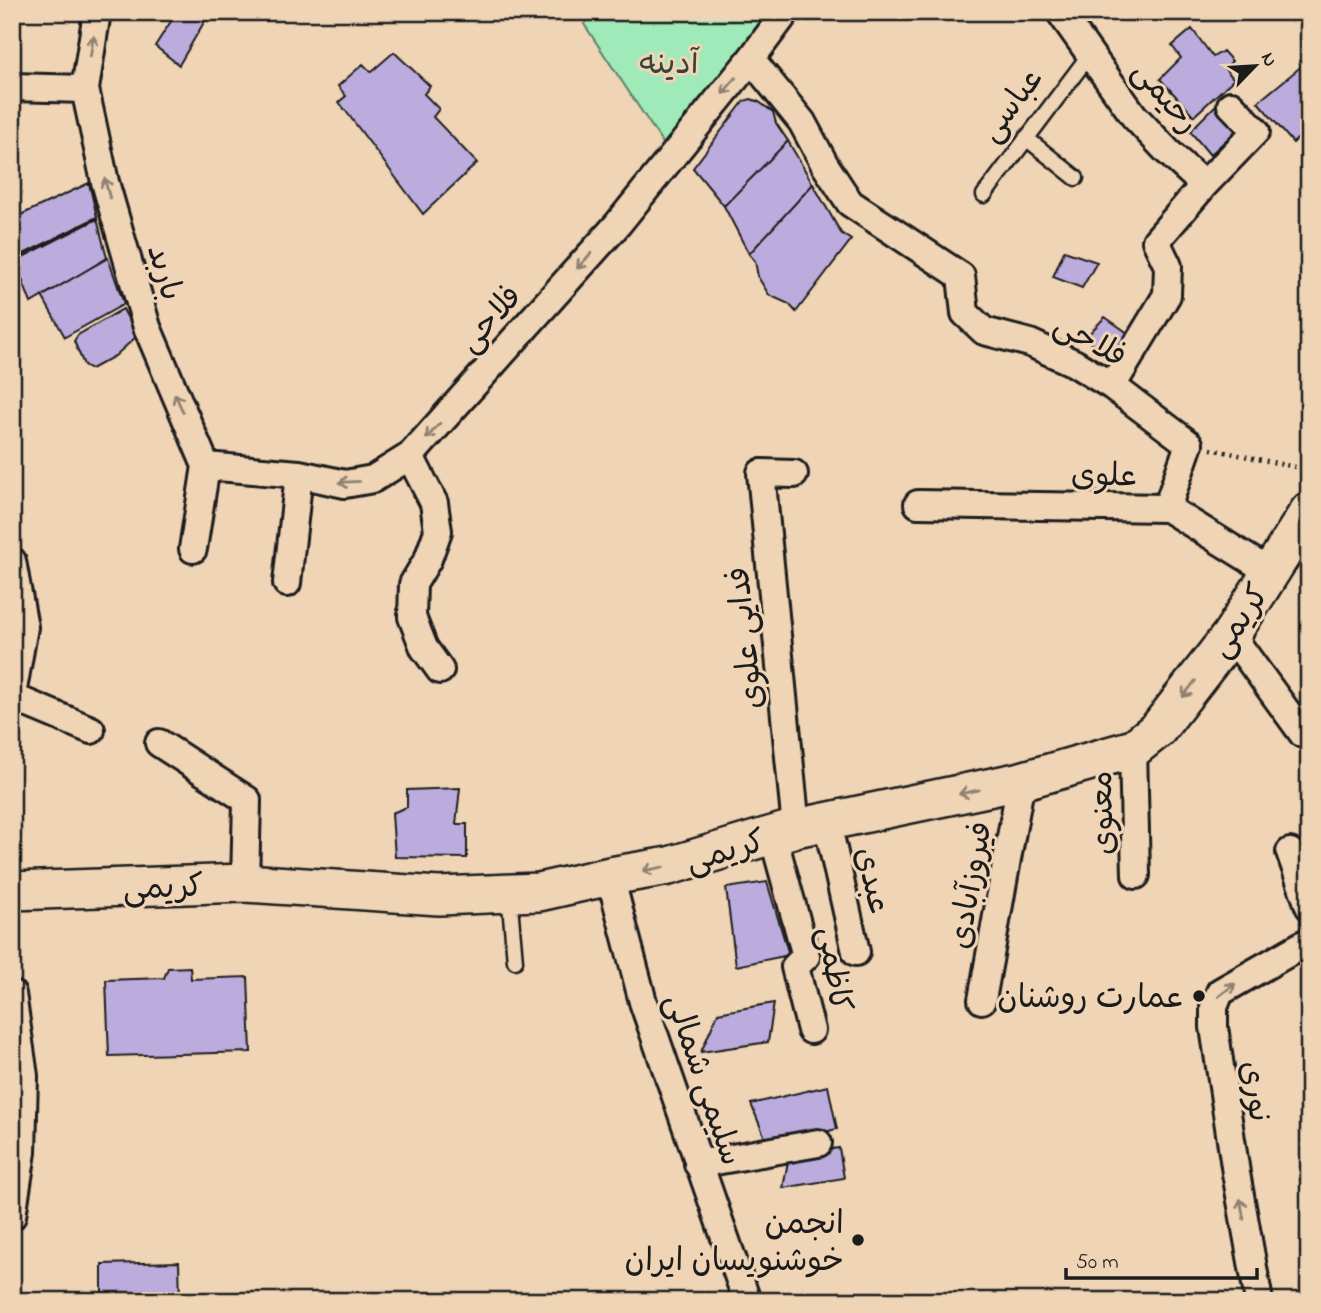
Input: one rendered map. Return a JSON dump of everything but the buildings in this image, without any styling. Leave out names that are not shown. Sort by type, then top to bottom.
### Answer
[{"type":"main road","name":"کریمی","points":[[12,891],[246,883],[439,896],[539,892],[668,866],[799,829],[1021,781],[1133,749],[1158,729],[1231,635],[1309,511]]},
{"type":"street","points":[[12,86],[85,89],[97,12]]},
{"type":"street","name":"فلاحی","points":[[206,466],[299,474],[345,484],[373,479],[410,456],[617,225],[786,12]]},
{"type":"street","name":"رحیمی","points":[[1060,12],[1134,116],[1204,185]]},
{"type":"street","name":"فلاحی","points":[[751,59],[802,122],[825,165],[850,203],[961,276],[965,313],[984,331],[1030,343],[1074,363],[1112,386],[1189,444]]},
{"type":"street","name":"باربد","points":[[85,89],[105,182],[147,327],[206,466]]},
{"type":"street","name":"رحیمی","points":[[1112,386],[1167,295],[1168,266],[1156,241],[1204,185],[1256,131],[1231,105]]},
{"type":"street","points":[[1167,508],[1189,444]]},
{"type":"street","points":[[410,456],[433,503],[438,531],[428,559],[413,584],[412,617],[424,648],[439,670]]},
{"type":"street","points":[[193,549],[206,466]]},
{"type":"street","points":[[287,583],[299,474]]},
{"type":"street","name":"فدایی علوی","points":[[794,474],[761,474],[799,829]]},
{"type":"street","name":"علوی","points":[[918,504],[1167,508],[1270,572]]},
{"type":"street","points":[[12,561],[24,627],[12,696],[90,730]]},
{"type":"street","points":[[1231,635],[1303,734]]},
{"type":"street","points":[[159,743],[247,800],[246,883]]},
{"type":"street","name":"معنوی","points":[[1133,749],[1136,875]]},
{"type":"street","name":"فیروزآبادی","points":[[982,1000],[1021,781]]},
{"type":"street","name":"عبدی","points":[[799,829],[856,952]]},
{"type":"street","name":"کاظمی","points":[[799,829],[806,956],[795,967],[811,1030]]},
{"type":"street","points":[[1290,852],[1309,906]]},
{"type":"street","name":"سلیمی شمالی","points":[[610,876],[643,1002],[747,1301]]},
{"type":"street","name":"نوری","points":[[1259,1301],[1236,1173],[1214,1027],[1214,1007],[1220,992],[1309,941]]},
{"type":"street","points":[[12,994],[23,1076],[22,1152],[12,1216]]},
{"type":"street","points":[[698,1164],[818,1143]]},
{"type":"lane","name":"عباسی","points":[[984,195],[1090,54]]},
{"type":"lane","points":[[1026,138],[1076,178]]},
{"type":"lane","points":[[509,893],[515,961]]},
{"type":"path","points":[[1189,444],[1309,470]]},
{"type":"green space","name":"آدینه","points":[[595,12],[770,12],[666,148],[584,24]]},
{"type":"place","name":"عمارت روشنان","points":[[1199,996]]},
{"type":"place","name":"انجمن خوشنویسان ایران","points":[[858,1240]]}]
